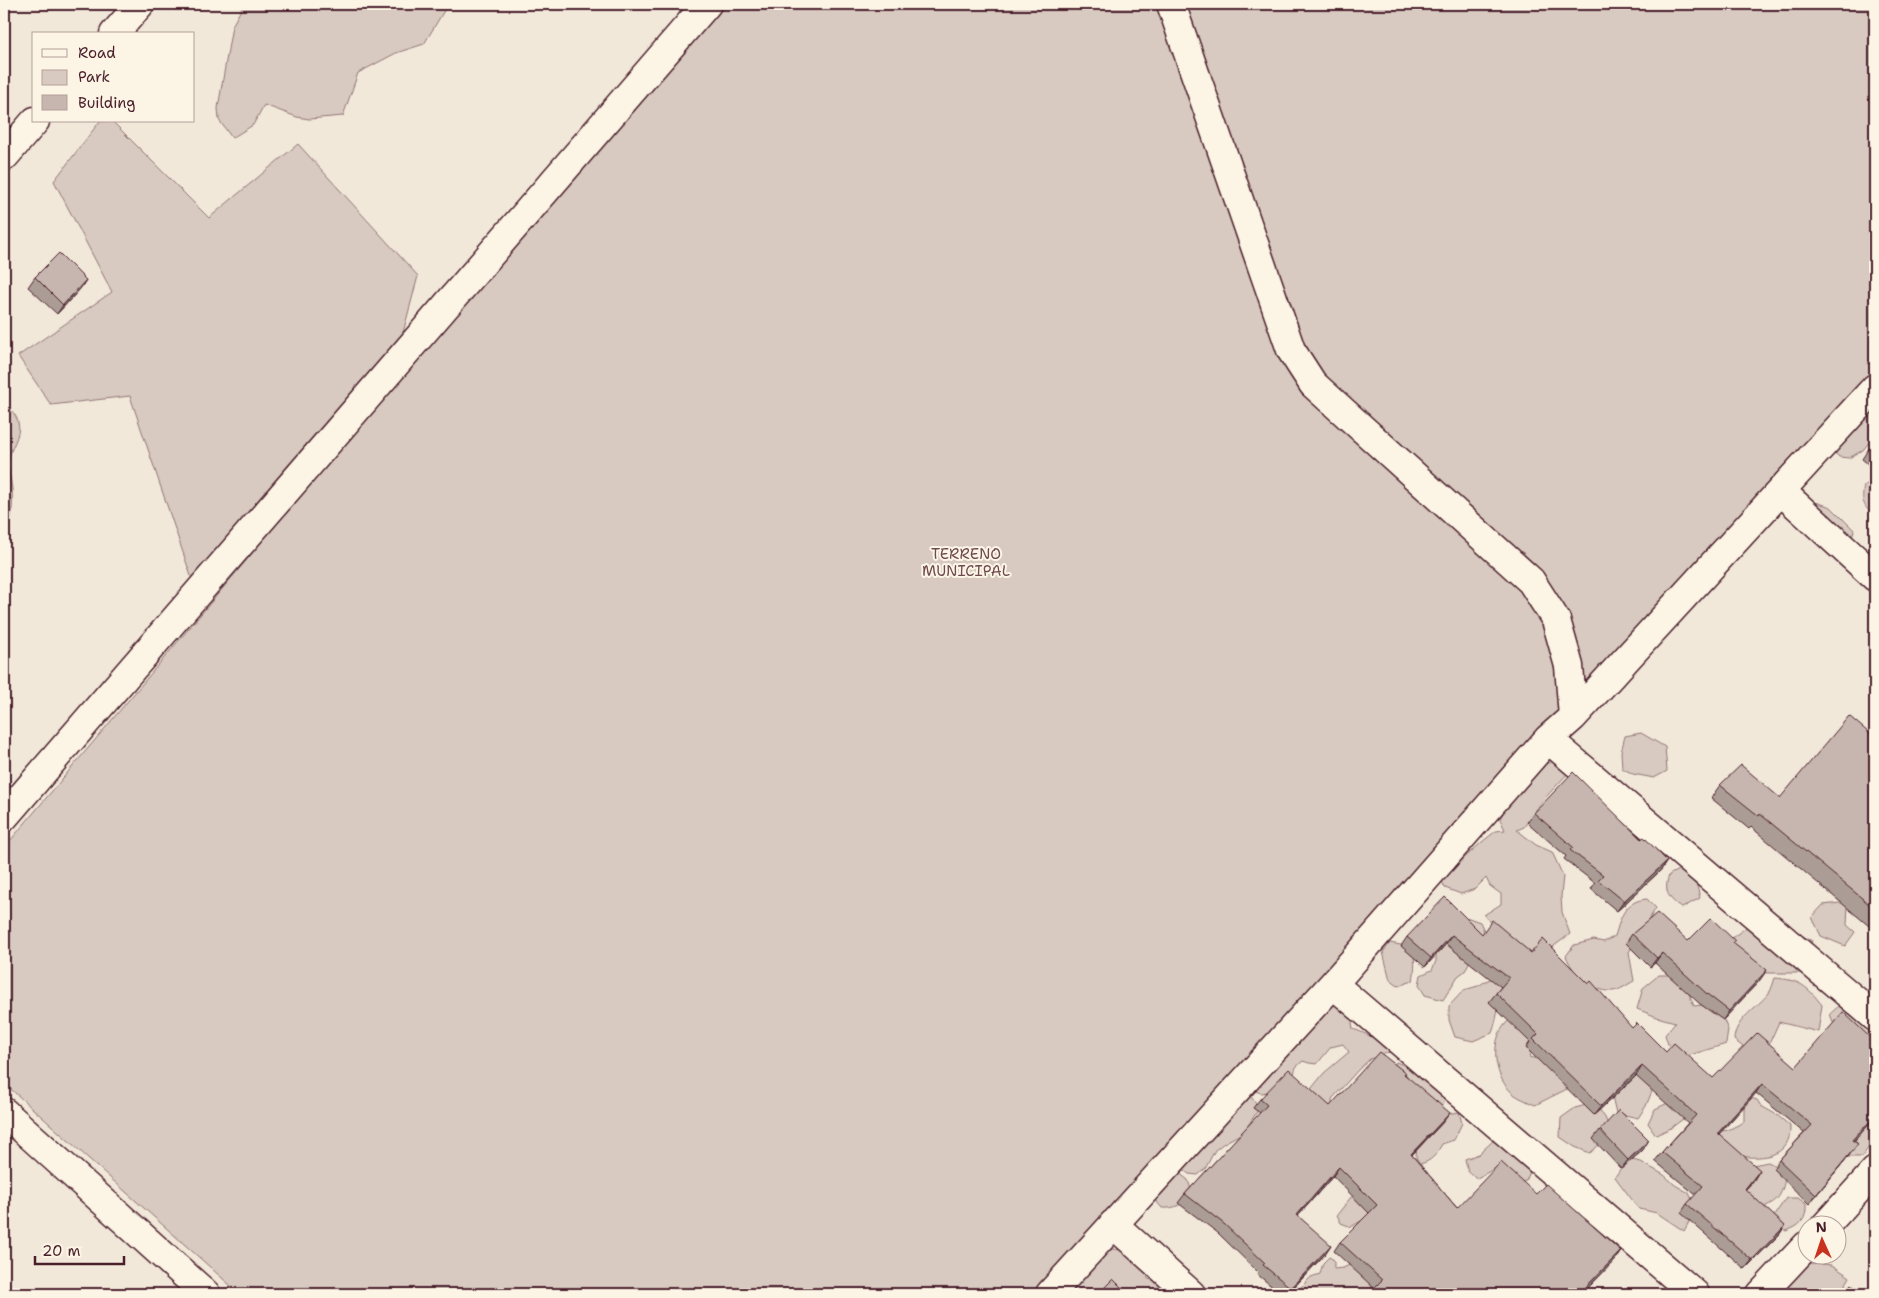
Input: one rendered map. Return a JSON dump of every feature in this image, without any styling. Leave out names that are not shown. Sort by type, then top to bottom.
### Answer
[{"type":"street","points":[[116,32],[140,4]]},
{"type":"street","points":[[4,817],[707,4]]},
{"type":"street","points":[[1171,4],[1291,350],[1313,384],[1531,581],[1556,620],[1569,666],[1574,717]]},
{"type":"street","points":[[4,156],[34,122]]},
{"type":"street","points":[[1050,1294],[1332,984],[1548,739],[1574,717],[1875,388]]},
{"type":"street","points":[[1781,491],[1875,577]]},
{"type":"street","points":[[1548,739],[1875,1017]]},
{"type":"street","points":[[1332,984],[1695,1294]]},
{"type":"street","points":[[4,1112],[206,1294]]},
{"type":"street","points":[[1834,1216],[1875,1171]]},
{"type":"street","points":[[1113,1224],[1191,1294]]},
{"type":"street","points":[[1762,1294],[1796,1257]]},
{"type":"green space","points":[[244,4],[448,4],[424,44],[396,53],[358,73],[343,116],[309,119],[297,117],[264,105],[253,125],[232,138],[219,120],[218,108],[232,26]]},
{"type":"green space","name":"TERRENO MUNICIPAL","points":[[716,4],[1875,4],[1875,384],[1322,1006],[1337,1004],[1351,1016],[1353,1029],[1374,1038],[1392,1051],[1370,1059],[1332,1099],[1334,1128],[1307,1094],[1324,1073],[1349,1052],[1343,1044],[1331,1047],[1317,1064],[1303,1061],[1296,1067],[1293,1077],[1276,1091],[1261,1093],[1247,1088],[1240,1094],[1251,1097],[1260,1107],[1244,1132],[1215,1150],[1205,1169],[1198,1175],[1189,1174],[1182,1169],[1050,1294],[240,1294],[4,1083],[4,848],[330,461],[195,588],[130,396],[51,405],[18,356],[112,292],[54,181],[99,122],[113,122],[209,218],[298,144],[418,276],[387,393]]},
{"type":"green space","points":[[4,404],[16,417],[19,427],[8,462],[12,489],[12,506],[11,519],[4,533]]},
{"type":"green space","points":[[1875,407],[1875,435],[1863,450],[1849,458],[1839,457],[1830,448]]},
{"type":"green space","points":[[1875,479],[1875,517],[1865,506],[1863,496],[1864,486]]},
{"type":"green space","points":[[1806,499],[1831,507],[1854,530],[1851,543]]},
{"type":"green space","points":[[1641,733],[1665,747],[1667,771],[1654,778],[1633,774],[1622,768],[1621,752],[1625,736]]},
{"type":"green space","points":[[1554,761],[1570,771],[1543,800],[1524,827],[1517,830],[1536,845],[1552,852],[1563,876],[1562,912],[1570,934],[1554,946],[1542,962],[1492,925],[1484,915],[1501,904],[1501,894],[1490,886],[1486,878],[1475,889],[1461,894],[1445,888],[1441,879],[1496,831],[1505,830],[1500,819],[1514,791],[1538,766]]},
{"type":"green space","points":[[1682,868],[1697,886],[1700,898],[1682,908],[1668,895],[1667,881],[1669,875]]},
{"type":"green space","points":[[1647,899],[1656,908],[1629,952],[1634,981],[1615,991],[1605,991],[1584,981],[1573,969],[1566,956],[1574,945],[1594,940],[1604,942],[1615,936],[1622,916],[1628,907],[1639,900]]},
{"type":"green space","points":[[1848,902],[1847,925],[1855,932],[1845,946],[1821,936],[1812,917],[1823,905]]},
{"type":"green space","points":[[1469,918],[1480,922],[1486,935],[1472,956],[1465,971],[1458,976],[1443,1000],[1425,995],[1419,985],[1421,975],[1432,970],[1436,961],[1436,948],[1453,927]]},
{"type":"green space","points":[[1770,918],[1812,941],[1801,973],[1766,973],[1757,964],[1719,947],[1747,927]]},
{"type":"green space","points":[[1390,943],[1411,947],[1415,963],[1413,981],[1398,986],[1390,980],[1383,952]]},
{"type":"green space","points":[[1659,975],[1677,975],[1694,1006],[1710,1004],[1720,1011],[1728,1030],[1726,1044],[1687,1056],[1669,1047],[1665,1035],[1675,1022],[1637,1009],[1643,988]]},
{"type":"green space","points":[[1493,977],[1507,988],[1499,1005],[1492,1033],[1473,1041],[1455,1037],[1449,1020],[1449,1006],[1464,990],[1478,986]]},
{"type":"green space","points":[[1775,978],[1797,982],[1812,993],[1822,1005],[1818,1032],[1779,1022],[1769,1044],[1750,1052],[1734,1040],[1735,1033],[1747,1014],[1769,993]]},
{"type":"green space","points":[[1843,1002],[1875,1029],[1875,1047],[1836,1030],[1830,1014]]},
{"type":"green space","points":[[1525,1008],[1532,1046],[1529,1057],[1545,1061],[1569,1088],[1535,1105],[1515,1095],[1503,1082],[1496,1057],[1497,1040],[1502,1028],[1511,1018]]},
{"type":"green space","points":[[1396,1062],[1422,1072],[1445,1088],[1446,1099],[1442,1108],[1386,1079]]},
{"type":"green space","points":[[1636,1068],[1655,1084],[1646,1106],[1638,1118],[1616,1113],[1611,1092]]},
{"type":"green space","points":[[1748,1097],[1757,1100],[1761,1106],[1777,1115],[1790,1126],[1789,1137],[1785,1145],[1772,1155],[1743,1157],[1734,1155],[1716,1132],[1728,1130],[1744,1122],[1744,1105]]},
{"type":"green space","points":[[1672,1101],[1696,1109],[1671,1128],[1656,1135],[1648,1123],[1655,1109]]},
{"type":"green space","points":[[1594,1103],[1605,1118],[1608,1130],[1607,1135],[1590,1153],[1575,1147],[1560,1137],[1561,1118],[1575,1108]]},
{"type":"green space","points":[[1459,1112],[1462,1123],[1454,1140],[1442,1144],[1433,1157],[1420,1164],[1416,1157],[1417,1146],[1446,1114]]},
{"type":"green space","points":[[1864,1123],[1875,1129],[1871,1144],[1862,1157],[1844,1157],[1841,1136]]},
{"type":"green space","points":[[1496,1138],[1525,1162],[1530,1172],[1526,1181],[1517,1182],[1496,1168],[1477,1178],[1468,1172],[1465,1159],[1479,1154]]},
{"type":"green space","points":[[1627,1159],[1641,1162],[1664,1175],[1675,1185],[1689,1193],[1695,1206],[1694,1213],[1684,1231],[1657,1213],[1639,1209],[1615,1177]]},
{"type":"green space","points":[[1768,1162],[1782,1169],[1786,1176],[1783,1188],[1776,1200],[1761,1208],[1749,1201],[1744,1187],[1753,1165]]},
{"type":"green space","points":[[1179,1173],[1188,1180],[1192,1193],[1179,1205],[1171,1208],[1162,1208],[1155,1200],[1155,1194],[1162,1183]]},
{"type":"green space","points":[[1351,1197],[1362,1197],[1372,1214],[1351,1227],[1341,1223],[1337,1215]]},
{"type":"green space","points":[[1786,1198],[1798,1198],[1806,1204],[1804,1216],[1796,1216],[1796,1226],[1786,1231],[1772,1219]]},
{"type":"green space","points":[[1112,1249],[1122,1250],[1147,1266],[1148,1279],[1159,1281],[1180,1294],[1068,1294],[1097,1257]]},
{"type":"green space","points":[[1329,1257],[1334,1260],[1334,1269],[1343,1268],[1354,1263],[1384,1269],[1371,1288],[1371,1294],[1294,1294],[1311,1277],[1320,1274],[1323,1263]]},
{"type":"green space","points":[[1806,1266],[1834,1266],[1850,1277],[1843,1289],[1837,1294],[1786,1294],[1791,1281]]},
{"type":"building","points":[[59,253],[86,280],[63,305],[35,277]]},
{"type":"building","points":[[1875,442],[1875,456],[1868,450]]},
{"type":"building","points":[[1849,716],[1875,738],[1875,909],[1760,814],[1759,816],[1720,785],[1741,765],[1780,798]]},
{"type":"building","points":[[1573,772],[1641,839],[1644,837],[1667,861],[1624,901],[1598,880],[1603,875],[1570,850],[1573,847],[1534,813]]},
{"type":"building","points":[[1445,897],[1482,934],[1492,920],[1531,953],[1543,939],[1588,984],[1591,981],[1632,1028],[1637,1023],[1666,1052],[1674,1043],[1713,1078],[1757,1033],[1796,1067],[1843,1012],[1875,1042],[1875,1116],[1852,1140],[1858,1144],[1816,1195],[1779,1160],[1812,1125],[1762,1084],[1718,1133],[1760,1170],[1745,1189],[1785,1226],[1752,1260],[1687,1204],[1703,1186],[1662,1152],[1696,1115],[1642,1066],[1601,1106],[1533,1039],[1538,1034],[1496,993],[1509,978],[1452,935],[1431,958],[1407,937]]},
{"type":"building","points":[[1657,913],[1688,941],[1711,918],[1735,941],[1733,943],[1767,970],[1729,1011],[1707,994],[1662,953],[1657,958],[1632,934]]},
{"type":"building","points":[[1379,1052],[1406,1073],[1404,1074],[1450,1113],[1411,1154],[1457,1208],[1501,1162],[1536,1194],[1546,1184],[1621,1251],[1579,1294],[1368,1294],[1382,1280],[1340,1242],[1377,1205],[1339,1167],[1297,1215],[1331,1245],[1291,1288],[1263,1265],[1265,1263],[1224,1224],[1185,1194],[1267,1105],[1260,1099],[1289,1069],[1330,1106]]},
{"type":"building","points":[[1619,1110],[1649,1140],[1628,1160],[1600,1130]]},
{"type":"building","points":[[1113,1279],[1128,1294],[1098,1294]]},
{"type":"building","points":[[1851,1284],[1862,1294],[1842,1294]]}]
